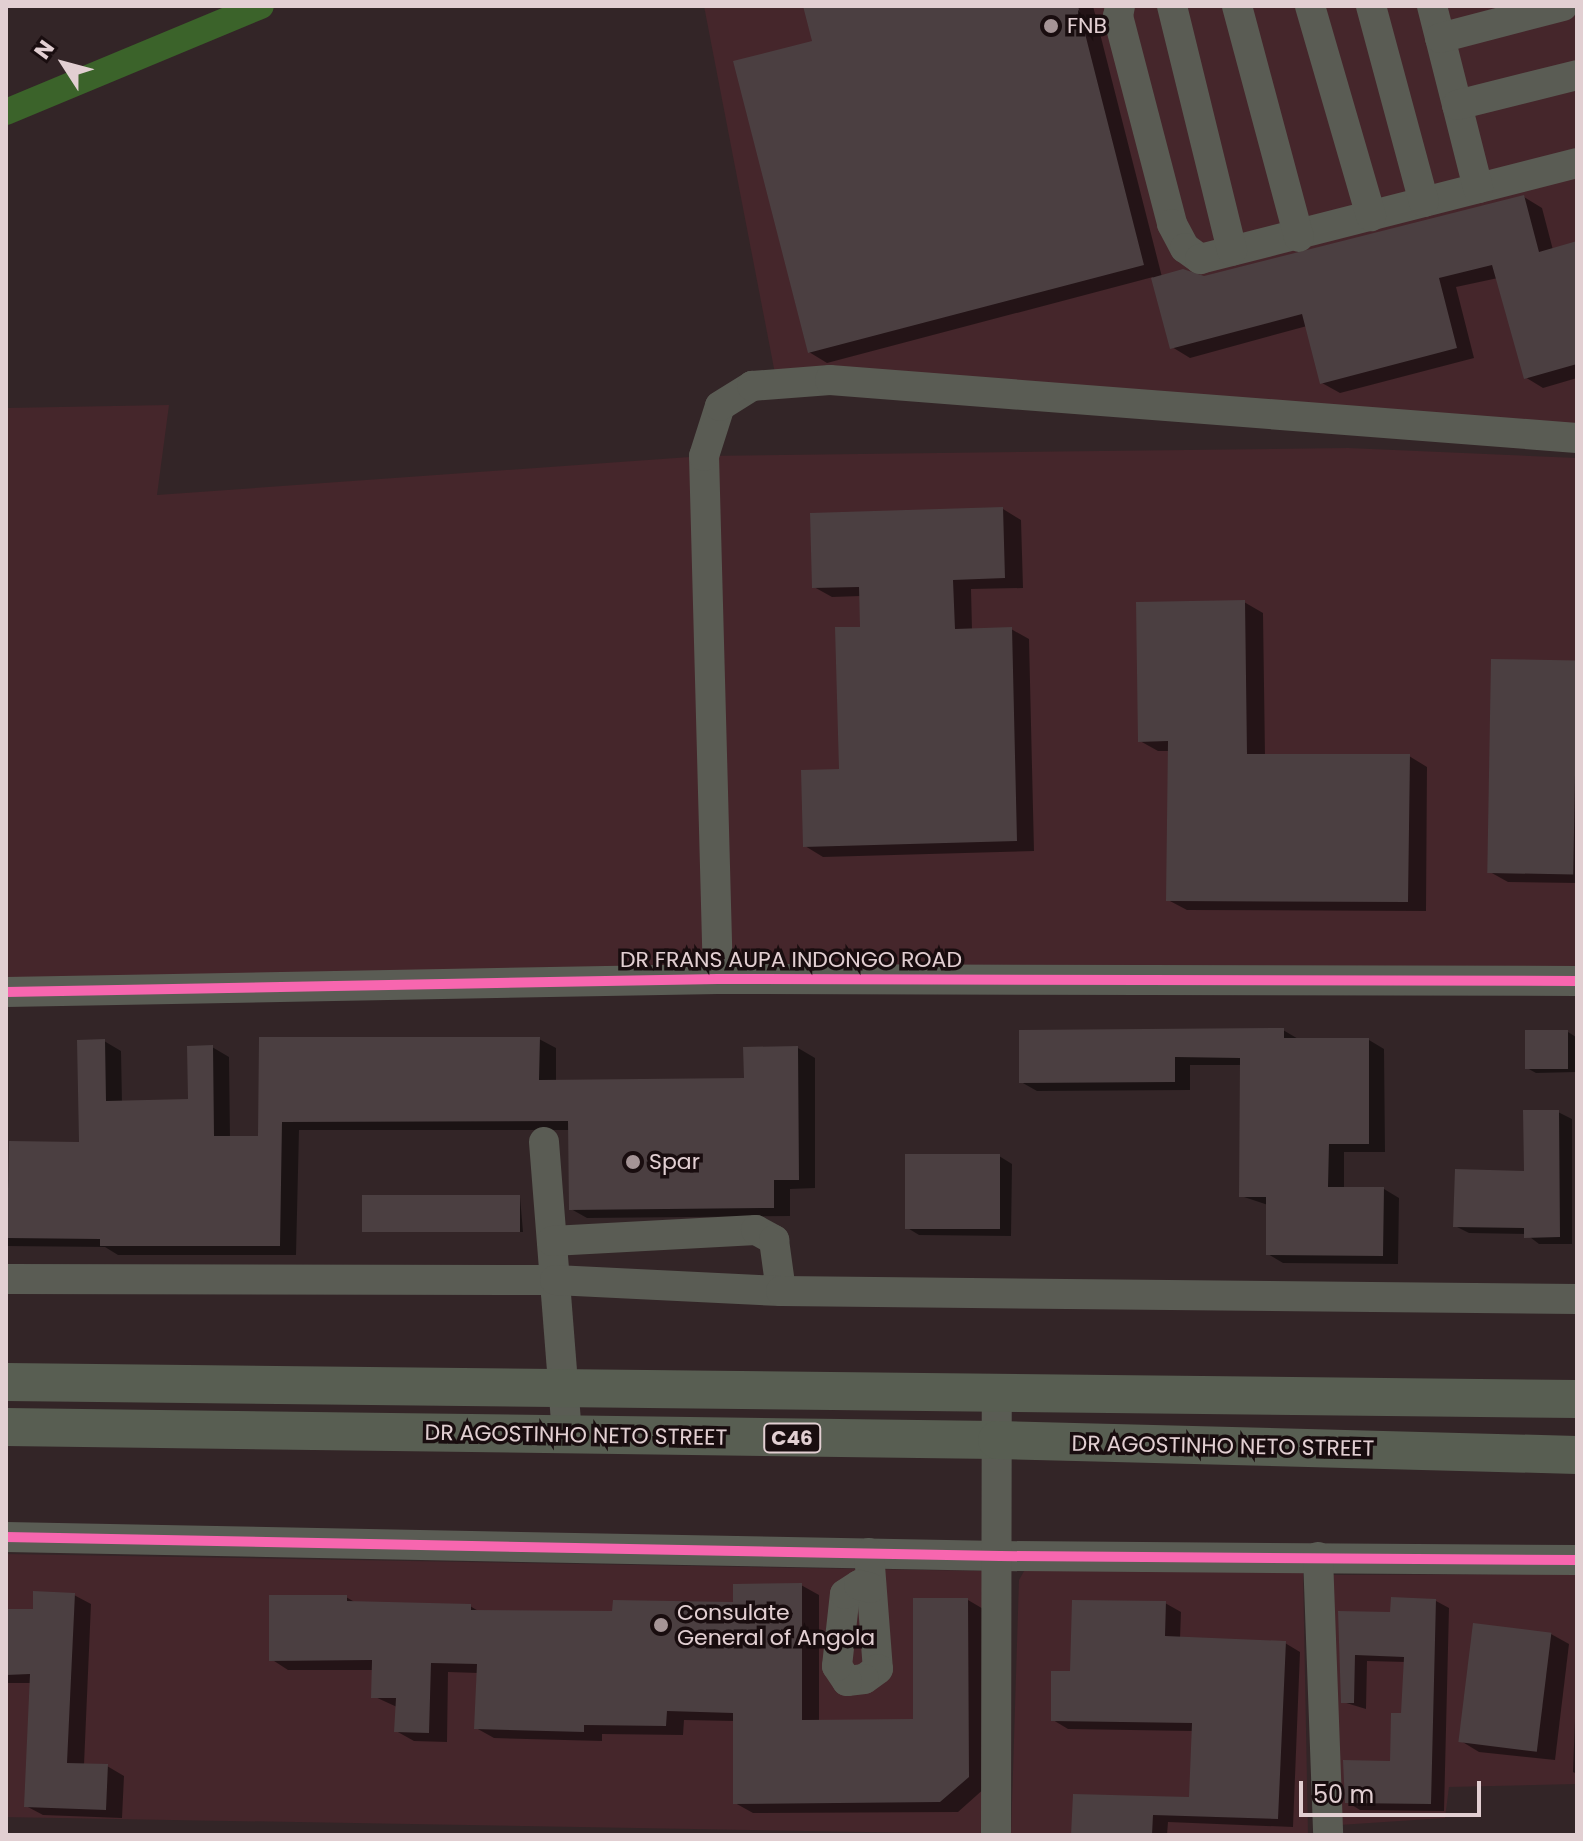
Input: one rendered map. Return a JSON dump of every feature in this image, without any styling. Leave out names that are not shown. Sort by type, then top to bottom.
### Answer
[{"type":"main road","name":"C46","points":[[6,1382],[1577,1399]]},
{"type":"main road","name":"DR AGOSTINHO NETO STREET","points":[[6,1427],[997,1440],[1577,1455]]},
{"type":"street","points":[[1120,6],[1118,16],[1172,224],[1185,248],[1200,259],[1299,237],[1577,163]]},
{"type":"street","points":[[1172,6],[1232,251]]},
{"type":"street","points":[[1237,6],[1299,237]]},
{"type":"street","points":[[1310,6],[1371,216]]},
{"type":"street","points":[[1371,6],[1424,202]]},
{"type":"street","points":[[1432,6],[1478,188]]},
{"type":"street","points":[[1440,38],[1563,6]]},
{"type":"street","points":[[1457,105],[1577,75]]},
{"type":"street","points":[[718,979],[704,456],[720,406],[752,386],[830,380],[1577,438]]},
{"type":"street","name":"DR FRANS AUPA INDONGO ROAD","points":[[6,992],[718,979],[1577,981]]},
{"type":"street","points":[[544,1142],[567,1435]]},
{"type":"street","points":[[552,1241],[756,1230],[774,1240],[781,1291]]},
{"type":"street","points":[[6,1279],[555,1280],[781,1291],[1577,1299]]},
{"type":"street","points":[[996,1835],[1000,1556],[997,1391]]},
{"type":"street","points":[[6,1537],[1000,1556],[1577,1560]]},
{"type":"street","points":[[869,1553],[871,1588]]},
{"type":"street","points":[[1318,1557],[1328,1835]]},
{"type":"shaded area","points":[[704,6],[1577,6],[1577,438],[777,384]]},
{"type":"shaded area","points":[[169,405],[157,495],[704,456],[1348,448],[1577,458],[1577,981],[6,992],[6,408]]},
{"type":"shaded area","points":[[6,1554],[987,1571],[982,1834],[6,1817]]},
{"type":"shaded area","points":[[1027,1566],[1303,1570],[1308,1835],[1011,1835],[1019,1580]]},
{"type":"shaded area","points":[[1577,1574],[1577,1784],[1449,1787],[1445,1818],[1339,1825],[1333,1575]]},
{"type":"building","points":[[803,6],[1078,6],[1144,265],[808,353],[733,61],[812,41]]},
{"type":"building","points":[[1524,195],[1539,252],[1577,241],[1577,364],[1524,379],[1492,265],[1439,278],[1457,348],[1320,384],[1302,314],[1170,349],[1151,278],[1183,269],[1204,276]]},
{"type":"building","points":[[1003,507],[1005,578],[953,580],[955,629],[1012,627],[1017,841],[803,847],[801,770],[839,769],[835,627],[860,627],[859,587],[812,588],[810,513]]},
{"type":"building","points":[[1245,600],[1247,754],[1410,754],[1408,902],[1166,901],[1168,741],[1138,742],[1136,602]]},
{"type":"building","points":[[1491,659],[1577,661],[1573,874],[1487,873]]},
{"type":"building","points":[[1284,1028],[1284,1038],[1369,1038],[1369,1144],[1329,1144],[1328,1187],[1384,1187],[1383,1256],[1266,1255],[1266,1197],[1239,1197],[1240,1058],[1175,1057],[1175,1082],[1019,1083],[1019,1030]]},
{"type":"building","points":[[1525,1030],[1568,1030],[1568,1069],[1525,1069]]},
{"type":"building","points":[[259,1037],[540,1037],[539,1080],[744,1078],[743,1047],[798,1046],[799,1180],[774,1180],[774,1208],[569,1210],[568,1121],[282,1122],[280,1246],[100,1246],[100,1239],[7,1238],[9,1141],[79,1142],[77,1040],[105,1039],[106,1101],[188,1099],[187,1046],[213,1045],[214,1136],[258,1136]]},
{"type":"building","points":[[1523,1110],[1559,1110],[1560,1237],[1524,1238],[1524,1228],[1453,1227],[1455,1169],[1524,1171]]},
{"type":"building","points":[[905,1154],[1000,1154],[1000,1229],[905,1229]]},
{"type":"building","points":[[362,1195],[520,1195],[520,1232],[362,1232]]},
{"type":"building","points":[[802,1583],[802,1720],[913,1719],[913,1598],[968,1598],[969,1777],[940,1802],[733,1804],[733,1713],[667,1711],[666,1726],[584,1725],[584,1732],[474,1729],[477,1664],[431,1663],[429,1733],[394,1732],[396,1698],[371,1698],[372,1660],[269,1661],[269,1595],[347,1595],[347,1601],[471,1604],[471,1610],[612,1611],[613,1600],[733,1602],[733,1584]]},
{"type":"building","points":[[33,1591],[75,1593],[67,1763],[108,1764],[106,1810],[24,1807],[30,1674],[6,1675],[6,1609],[33,1609]]},
{"type":"building","points":[[1391,1597],[1436,1599],[1431,1804],[1345,1803],[1343,1760],[1390,1761],[1391,1713],[1401,1713],[1404,1657],[1355,1655],[1354,1703],[1341,1703],[1338,1611],[1390,1612]]},
{"type":"building","points":[[1072,1600],[1166,1601],[1165,1636],[1286,1641],[1278,1819],[1153,1815],[1152,1835],[1071,1835],[1073,1794],[1189,1797],[1192,1723],[1051,1721],[1051,1671],[1070,1671]]},
{"type":"building","points":[[1473,1623],[1551,1633],[1537,1752],[1458,1742]]},
{"type":"waterway","points":[[6,112],[261,6]]},
{"type":"cycle path","points":[[6,992],[718,979],[1577,981]]},
{"type":"cycle path","points":[[6,1537],[1000,1556],[1577,1560]]},
{"type":"place","name":"FNB","points":[[1051,26]]},
{"type":"place","name":"Spar","points":[[633,1162]]},
{"type":"place","name":"Consulate General of Angola","points":[[661,1625]]}]
